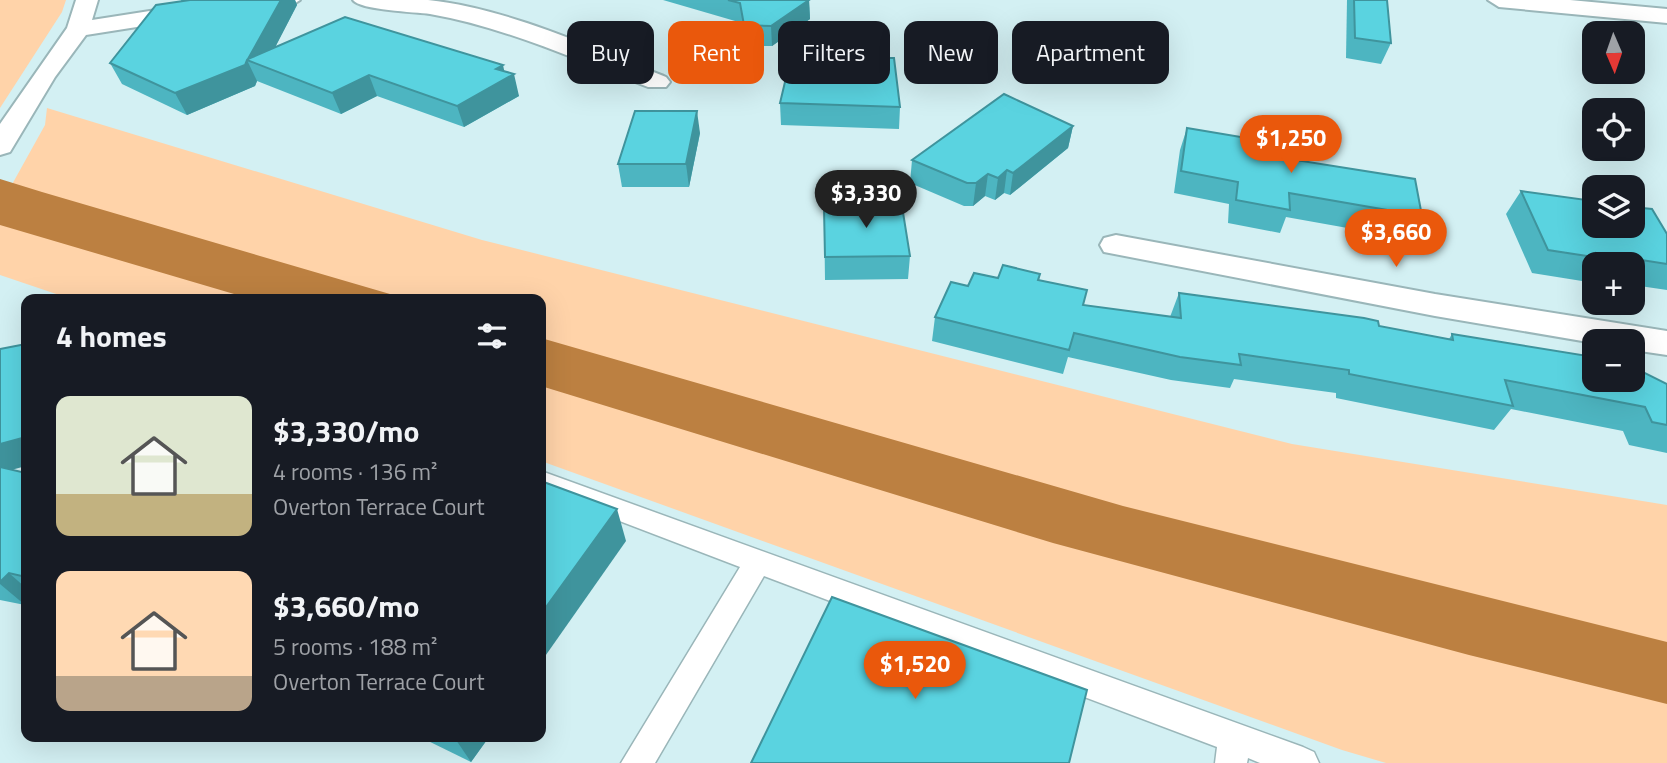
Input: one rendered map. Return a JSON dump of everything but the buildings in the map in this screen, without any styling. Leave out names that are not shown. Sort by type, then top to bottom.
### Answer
[{"type":"street","points":[[0,146],[78,29],[87,0]]},
{"type":"street","points":[[78,29],[250,2],[289,0]]},
{"type":"street","points":[[364,0],[405,2],[508,26],[657,82]]},
{"type":"street","points":[[1499,0],[1667,16]]},
{"type":"street","points":[[1116,245],[1435,304],[1667,343]]},
{"type":"lane","points":[[546,483],[1233,751],[1303,763]]},
{"type":"lane","points":[[637,763],[757,564]]},
{"type":"shaded area","points":[[0,0],[66,0],[62,12],[0,108]]},
{"type":"shaded area","points":[[47,108],[482,240],[1292,444],[1667,505],[1667,763],[1386,763],[1342,750],[546,463],[546,294],[56,294],[0,275],[0,206],[45,125]]},
{"type":"shaded area","points":[[0,179],[390,294],[234,294],[0,225]]},
{"type":"shaded area","points":[[546,339],[1123,506],[1667,642],[1667,704],[1469,655],[1053,543],[546,388]]}]
